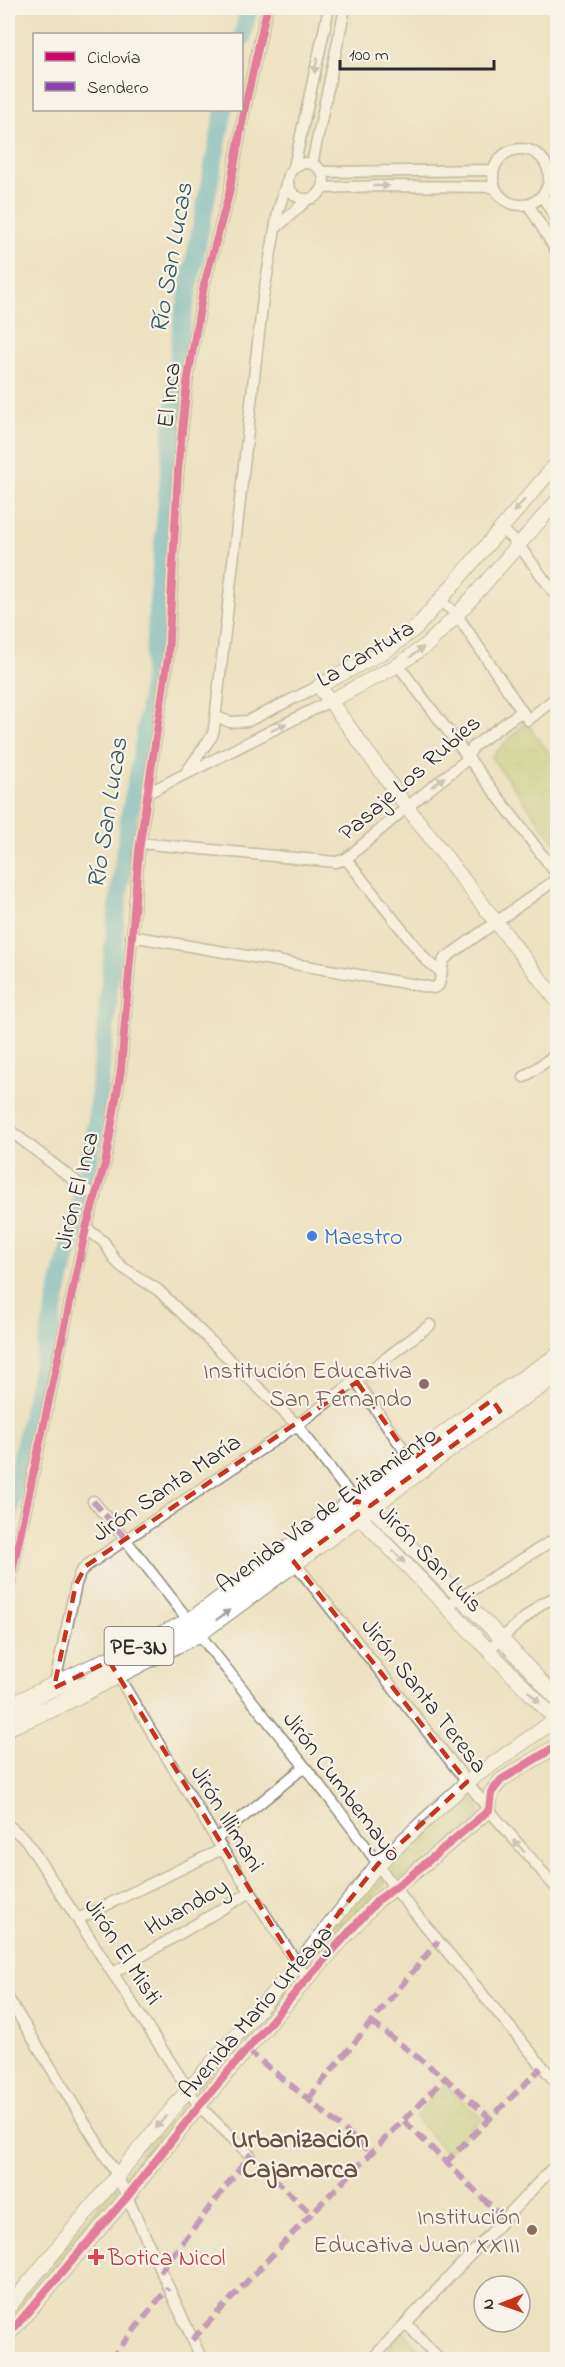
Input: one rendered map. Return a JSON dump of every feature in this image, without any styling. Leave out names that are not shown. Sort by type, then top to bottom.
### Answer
[{"type":"highway","name":"PE-3N","points":[[361,1507],[411,1460],[496,1405],[558,1357]]},
{"type":"highway","name":"Avenida Vía de Evitamiento","points":[[118,1676],[194,1628],[289,1556],[361,1507],[496,1405],[558,1374]]},
{"type":"highway","name":"PE-3N","points":[[8,1708],[194,1628]]},
{"type":"highway","name":"PE-3N","points":[[8,1726],[52,1708],[118,1676]]},
{"type":"street","name":"El Inca","points":[[148,793],[168,657],[178,471],[188,383],[204,285],[229,194],[267,8]]},
{"type":"street","points":[[185,774],[212,736],[217,717],[263,298],[278,212],[287,181],[294,167],[329,8]]},
{"type":"street","points":[[312,164],[345,8]]},
{"type":"street","points":[[520,149],[532,151],[543,159],[549,171],[548,184],[542,195],[528,204],[521,205],[508,201],[495,187],[494,170],[499,160],[507,152],[520,149]]},
{"type":"street","points":[[294,167],[303,163],[312,164],[322,172],[494,170]]},
{"type":"street","points":[[276,228],[307,200],[317,196],[323,188],[322,172]]},
{"type":"street","points":[[287,181],[293,195],[307,200]]},
{"type":"street","points":[[323,188],[495,187]]},
{"type":"street","points":[[542,195],[558,223]]},
{"type":"street","points":[[528,204],[558,254]]},
{"type":"street","name":"La Cantuta","points":[[217,717],[230,722],[248,721],[319,686],[405,638],[417,627],[558,462]]},
{"type":"street","name":"La Cantuta","points":[[148,793],[398,665],[428,644],[457,615],[558,500]]},
{"type":"street","points":[[500,528],[518,544],[558,598]]},
{"type":"street","points":[[440,600],[457,615],[525,715]]},
{"type":"street","points":[[131,936],[425,988],[438,986],[444,959],[497,924],[558,877],[398,665]]},
{"type":"street","points":[[319,686],[407,807],[557,1001]]},
{"type":"street","name":"Pasaje Los Rubíes","points":[[140,843],[336,862],[345,859],[464,762],[474,746],[558,696]]},
{"type":"street","points":[[212,736],[219,748],[228,752]]},
{"type":"street","name":"Jirón El Inca","points":[[8,1591],[86,1228],[105,1164],[121,1070],[140,843],[148,793]]},
{"type":"street","points":[[345,859],[426,960],[440,971]]},
{"type":"street","points":[[524,1077],[558,1053]]},
{"type":"street","points":[[8,1129],[94,1196]]},
{"type":"street","points":[[86,1228],[104,1242],[122,1267],[158,1290],[297,1425],[361,1507]]},
{"type":"street","name":"Jirón Santa María","points":[[54,1688],[72,1596],[80,1573],[86,1566],[297,1425],[430,1325]]},
{"type":"street","points":[[357,1382],[411,1460]]},
{"type":"street","name":"Jirón Cumbemayo","points":[[93,1501],[126,1539],[304,1767],[378,1864],[394,1889],[558,2085]]},
{"type":"street","name":"Jirón San Luis","points":[[361,1507],[500,1637],[558,1700]]},
{"type":"street","name":"Jirón San Luis","points":[[361,1507],[447,1606],[557,1720]]},
{"type":"street","points":[[447,1606],[558,1537]]},
{"type":"street","name":"Jirón Santa Teresa","points":[[289,1556],[489,1810],[558,1890]]},
{"type":"street","points":[[488,1650],[500,1637],[541,1604],[558,1596]]},
{"type":"street","name":"Jirón Illimani","points":[[118,1676],[249,1893],[307,1978]]},
{"type":"street","name":"Avenida Mario Urteaga","points":[[8,2308],[188,2090],[297,1966],[378,1864],[467,1782],[557,1720]]},
{"type":"street","points":[[489,1810],[491,1793],[501,1780],[558,1744]]},
{"type":"street","points":[[78,1919],[219,1844],[304,1767]]},
{"type":"street","name":"Avenida Mario Urteaga","points":[[8,2335],[127,2197],[199,2106],[307,1978],[378,1900],[489,1810]]},
{"type":"street","name":"Jirón El Misti","points":[[8,1825],[26,1840],[199,2106],[250,2156]]},
{"type":"street","name":"Huandoy","points":[[113,1973],[249,1893]]},
{"type":"street","points":[[8,1998],[117,2175],[202,2360]]},
{"type":"street","points":[[371,2360],[558,2162]]},
{"type":"street","points":[[24,2287],[37,2301]]},
{"type":"street","points":[[406,2323],[440,2360]]},
{"type":"highlighted area","points":[[357,1382],[411,1460],[492,1400],[500,1411],[370,1506],[354,1500],[358,1515],[294,1562],[467,1782],[378,1864],[297,1966],[109,1661],[54,1688],[76,1584],[86,1566]]},
{"type":"green space","points":[[526,722],[557,764],[557,845],[491,757]]},
{"type":"green space","points":[[465,1786],[483,1815],[396,1883],[380,1858]]},
{"type":"green space","points":[[377,1870],[388,1880],[307,1974],[301,1966]]},
{"type":"green space","points":[[297,1970],[303,1978],[202,2098],[196,2089]]},
{"type":"green space","points":[[444,2084],[482,2118],[446,2153],[415,2117]]},
{"type":"green space","points":[[191,2094],[198,2103],[126,2189],[121,2178]]},
{"type":"green space","points":[[116,2185],[120,2195],[8,2328],[8,2314]]},
{"type":"green space","points":[[403,2332],[429,2359],[378,2360]]},
{"type":"waterway","name":"Río San Lucas","points":[[243,34],[249,8]]},
{"type":"waterway","name":"Río San Lucas","points":[[8,1518],[63,1271],[83,1195],[96,1124],[116,919],[129,817],[150,699],[181,328],[224,111]]},
{"type":"marked path","points":[[93,1501],[126,1539]]},
{"type":"marked path","points":[[308,2099],[438,1941]]},
{"type":"marked path","points":[[371,2022],[445,2078],[491,2119]]},
{"type":"marked path","points":[[247,2050],[371,2153]]},
{"type":"marked path","points":[[445,2163],[541,2068]]},
{"type":"marked path","points":[[192,2340],[311,2214],[445,2078]]},
{"type":"marked path","points":[[404,2121],[503,2218]]},
{"type":"marked path","points":[[160,2272],[250,2155],[311,2214]]},
{"type":"marked path","points":[[110,2360],[168,2288]]},
{"type":"cycle path","points":[[8,1591],[86,1228],[105,1164],[121,1070],[139,850],[168,657],[178,471],[187,383],[204,285],[229,194],[267,8]]},
{"type":"cycle path","points":[[8,2335],[127,2197],[199,2106],[307,1979],[378,1900],[489,1810],[491,1793],[501,1780],[558,1745]]},
{"type":"place","name":"Maestro","points":[[312,1236]]},
{"type":"place","name":"Institución Educativa San Fernando","points":[[424,1384]]},
{"type":"place","name":"Institución Educativa Juan XXIII","points":[[532,2230]]},
{"type":"place","name":"Botica Nicol","points":[[96,2257]]},
{"type":"district","name":"Urbanización Cajamarca","points":[[300,2153]]}]
